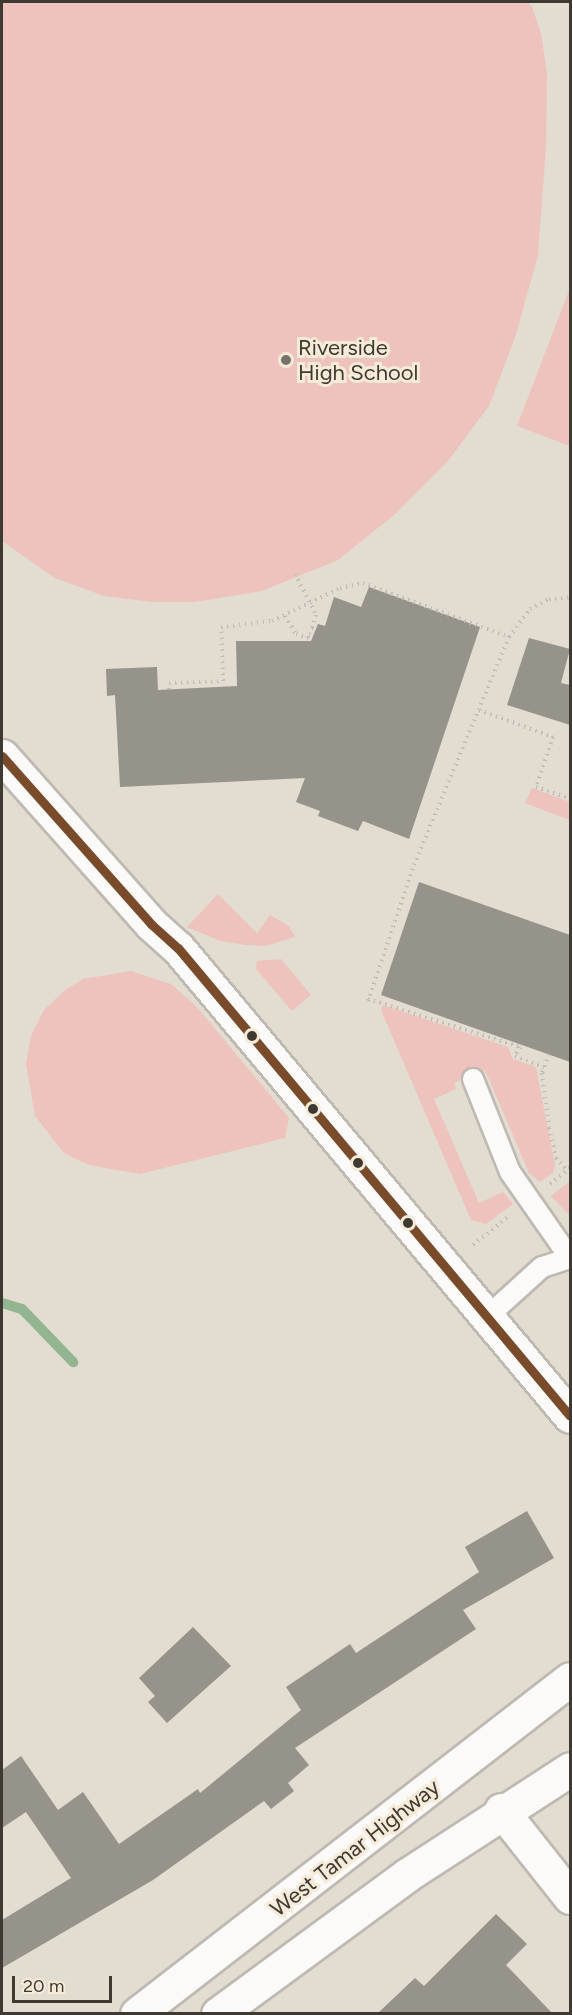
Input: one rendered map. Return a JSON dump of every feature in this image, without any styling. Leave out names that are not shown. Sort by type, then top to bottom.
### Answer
[{"type":"main road","points":[[2,756],[152,924],[178,948],[570,1416]]},
{"type":"main road","name":"West Tamar Highway","points":[[137,2013],[256,1926],[570,1679]]},
{"type":"main road","points":[[218,2013],[501,1810],[570,1769]]},
{"type":"main road","points":[[501,1810],[570,1897]]},
{"type":"lane","points":[[473,1079],[510,1172],[570,1258],[542,1267],[488,1316]]},
{"type":"path","points":[[295,574],[316,615],[312,628],[315,629]]},
{"type":"path","points":[[169,689],[169,683],[223,681],[221,627],[285,616],[340,588],[374,585],[509,637]]},
{"type":"path","points":[[544,1067],[515,1056],[520,1047],[368,1000],[414,865],[509,637],[530,609],[549,599],[570,597]]},
{"type":"path","points":[[285,616],[296,634],[308,638],[309,634],[313,635]]},
{"type":"path","points":[[478,710],[553,737],[536,787],[570,800]]},
{"type":"path","points":[[544,1188],[569,1169],[556,1158],[549,1128],[544,1067],[549,1054]]},
{"type":"path","points":[[473,1245],[518,1209]]},
{"type":"shaded area","points":[[2,2],[528,2],[532,7],[541,33],[547,74],[546,147],[538,255],[516,335],[489,406],[448,461],[394,515],[338,560],[262,591],[194,602],[152,602],[104,596],[55,578],[2,541]]},
{"type":"shaded area","points":[[570,288],[570,446],[517,426]]},
{"type":"shaded area","points":[[532,788],[570,802],[570,820],[525,803]]},
{"type":"shaded area","points":[[218,894],[257,933],[270,915],[289,926],[295,937],[266,946],[245,945],[220,941],[187,927]]},
{"type":"shaded area","points":[[281,959],[311,995],[292,1011],[256,969],[257,961]]},
{"type":"shaded area","points":[[131,971],[171,984],[197,1007],[289,1118],[285,1138],[140,1174],[89,1165],[64,1153],[35,1116],[26,1064],[31,1036],[44,1010],[64,991],[83,979]]},
{"type":"shaded area","points":[[383,1005],[508,1047],[513,1059],[536,1067],[555,1165],[553,1173],[540,1182],[529,1173],[485,1070],[454,1083],[456,1089],[434,1099],[479,1203],[503,1192],[513,1204],[486,1224],[471,1220],[381,1010]]},
{"type":"shaded area","points":[[570,1181],[570,1216],[551,1196]]},
{"type":"building","points":[[369,587],[480,627],[409,839],[363,821],[358,831],[318,816],[320,811],[296,802],[305,778],[120,787],[115,695],[107,696],[106,669],[157,667],[158,690],[237,686],[236,641],[311,641],[318,624],[325,626],[334,597],[361,607]]},
{"type":"building","points":[[529,638],[570,649],[561,683],[570,685],[570,725],[507,705]]},
{"type":"building","points":[[419,882],[570,935],[570,1062],[381,995]]},
{"type":"building","points":[[527,1511],[554,1558],[463,1610],[476,1629],[295,1748],[309,1765],[288,1783],[294,1791],[271,1809],[264,1801],[153,1880],[2,1968],[2,1920],[71,1878],[26,1812],[2,1828],[2,1770],[21,1756],[58,1810],[83,1792],[119,1844],[198,1789],[200,1793],[301,1710],[286,1687],[350,1644],[356,1653],[479,1572],[465,1547]]},
{"type":"building","points":[[193,1627],[231,1666],[167,1723],[148,1702],[155,1696],[139,1678]]},
{"type":"building","points":[[496,1914],[527,1944],[506,1965],[552,2013],[378,2013],[415,1978],[424,1986]]},
{"type":"waterway","points":[[2,1303],[22,1309],[73,1362]]},
{"type":"transit line","points":[[2,756],[151,924],[178,948],[570,1416]]},
{"type":"place","name":"Riverside High School","points":[[286,360]]}]
